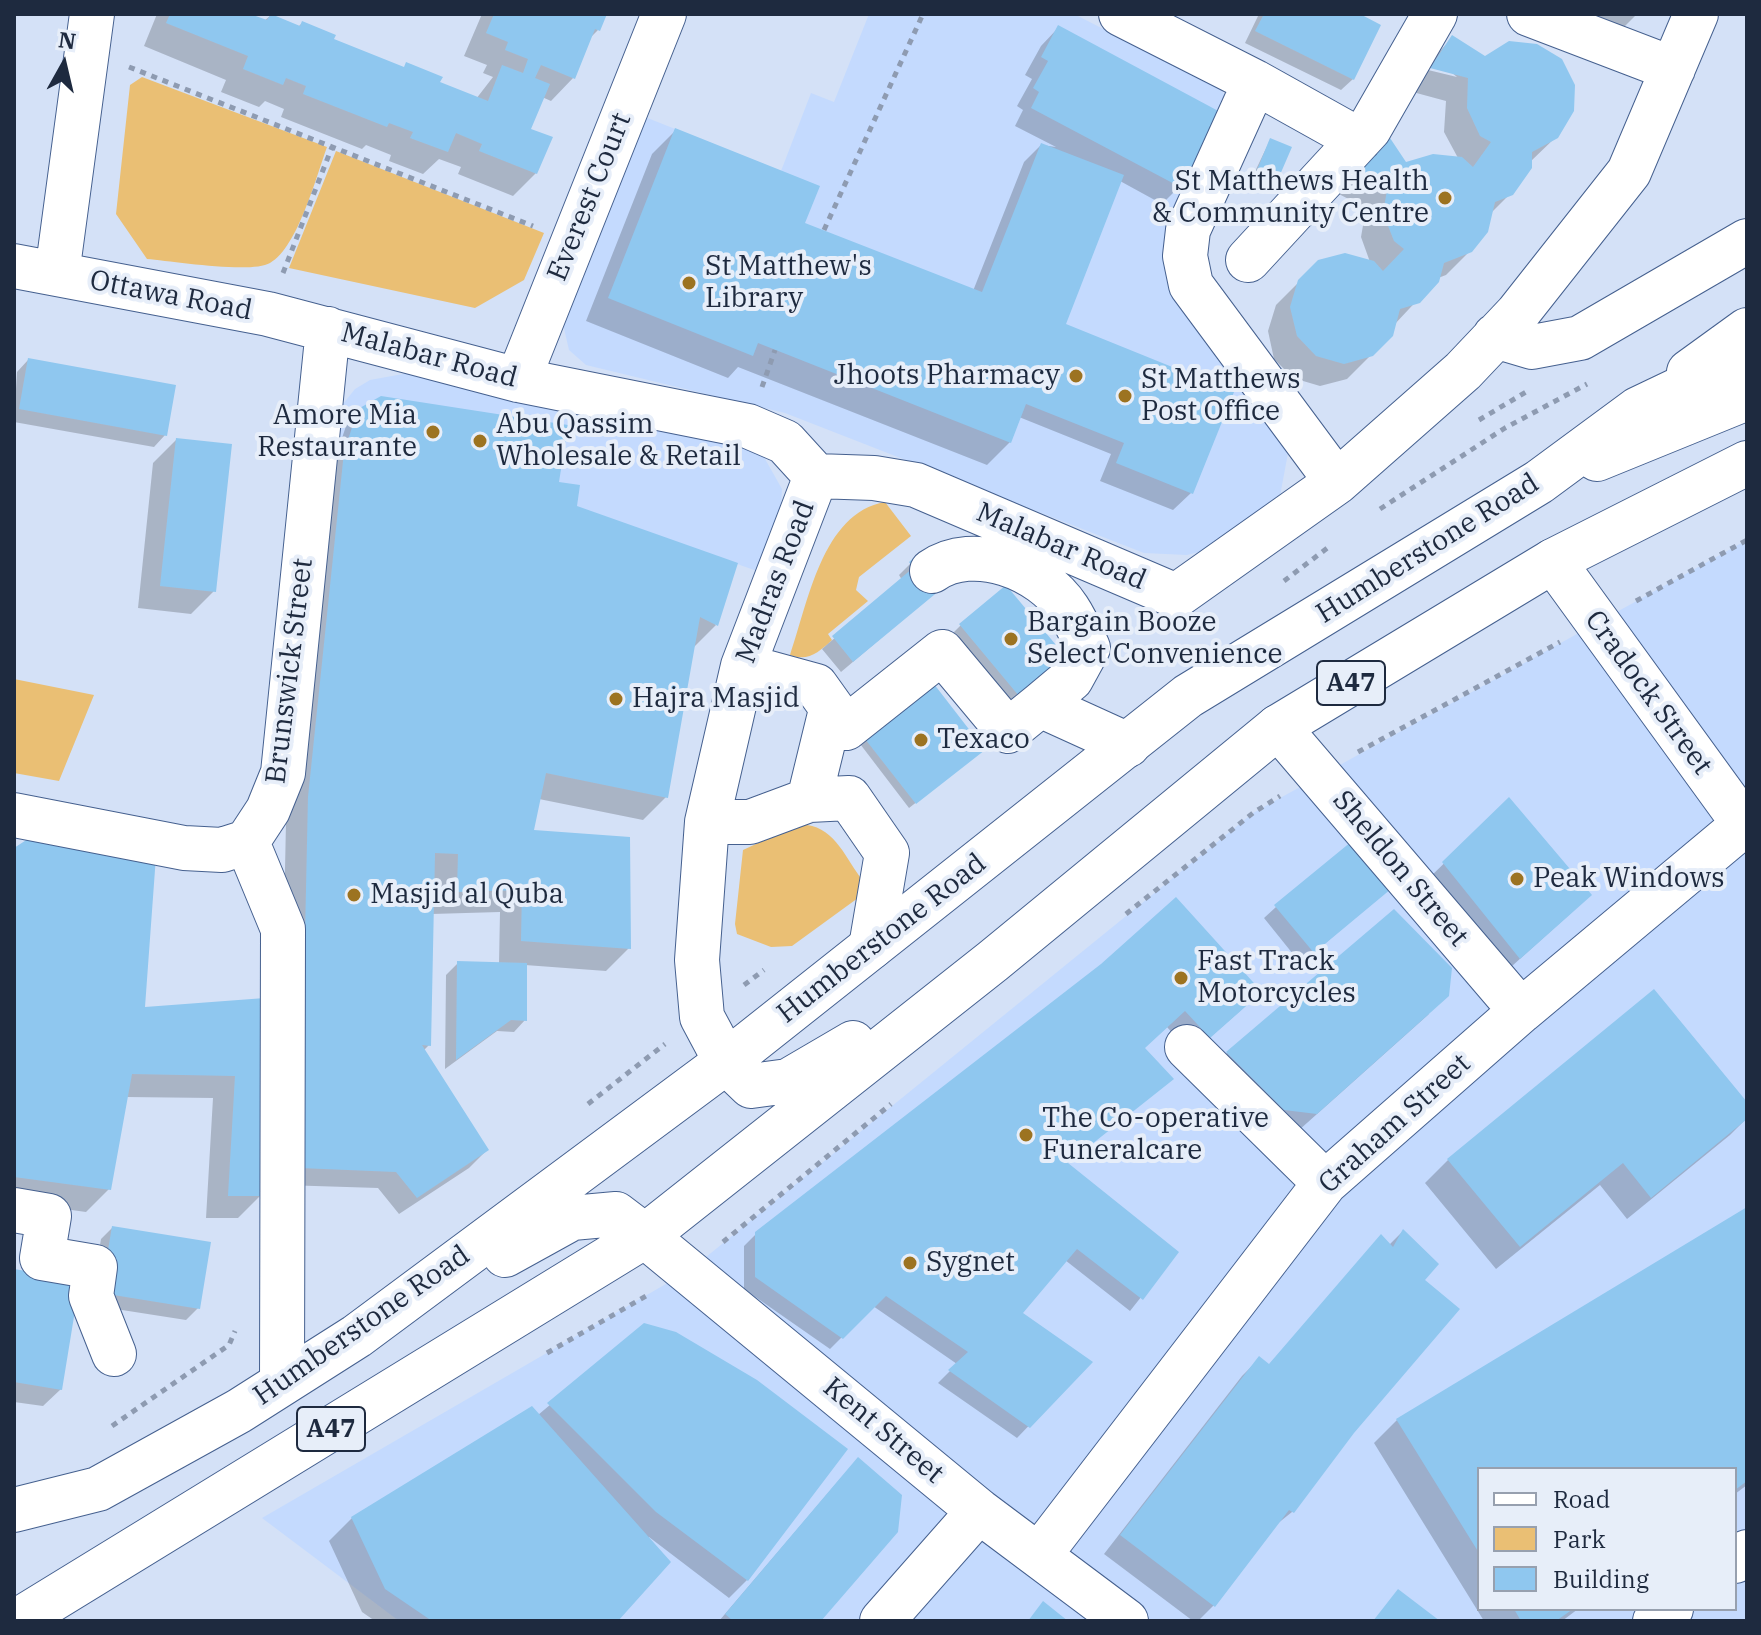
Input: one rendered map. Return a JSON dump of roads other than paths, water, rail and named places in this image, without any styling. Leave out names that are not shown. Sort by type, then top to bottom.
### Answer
[{"type":"street","name":"Everest Court","points":[[518,380],[664,14]]},
{"type":"street","points":[[1121,14],[1255,82],[1359,140]]},
{"type":"street","points":[[1248,260],[1369,129],[1435,14]]},
{"type":"street","points":[[1529,14],[1673,69]]},
{"type":"street","name":"Malabar Road","points":[[328,329],[518,380],[748,426],[785,442],[816,476],[874,478],[916,485],[1176,596],[1337,482],[1463,371],[1495,336],[1629,172],[1696,14]]},
{"type":"street","points":[[57,274],[90,32]]},
{"type":"street","points":[[1255,82],[1188,230],[1185,256],[1191,285],[1337,482]]},
{"type":"street","points":[[1495,336],[1532,347],[1580,338],[1747,241]]},
{"type":"street","name":"Ottawa Road","points":[[14,266],[268,314],[328,329]]},
{"type":"street","name":"Brunswick Street","points":[[247,842],[268,810],[283,773],[328,329]]},
{"type":"street","points":[[1638,409],[1747,330]]},
{"type":"street","name":"Humberstone Road","points":[[14,1510],[98,1489],[357,1336],[726,1062],[1188,696],[1539,482],[1638,409],[1747,357]]},
{"type":"street","name":"A47","points":[[1539,482],[1747,398]]},
{"type":"street","name":"A47","points":[[17,1621],[645,1236],[993,961],[1278,727],[1553,561],[1747,463]]},
{"type":"street","name":"Madras Road","points":[[726,1062],[702,1017],[697,960],[707,822],[743,666],[816,476]]},
{"type":"street","points":[[743,666],[816,686],[846,728],[942,652],[1008,731],[1071,679],[1088,648],[1067,607],[1029,574],[973,556],[949,559],[932,571]]},
{"type":"street","name":"Cradock Street","points":[[1553,561],[1596,624],[1746,823]]},
{"type":"street","points":[[1040,705],[1088,724],[1128,745]]},
{"type":"street","points":[[809,800],[831,710]]},
{"type":"street","name":"Sheldon Street","points":[[1278,727],[1521,1011]]},
{"type":"street","points":[[707,822],[750,822],[809,800],[849,798],[887,853],[871,947]]},
{"type":"street","points":[[14,815],[184,848],[222,850],[247,842],[283,929],[282,1383]]},
{"type":"street","name":"Graham Street","points":[[1040,1554],[1325,1183],[1521,1011],[1746,823]]},
{"type":"street","name":"A47","points":[[726,1062],[751,1086],[788,1081],[993,961]]},
{"type":"street","points":[[1187,1047],[1325,1183]]},
{"type":"street","points":[[14,1210],[49,1216],[42,1258],[95,1267],[91,1296],[114,1354]]},
{"type":"street","name":"A47","points":[[357,1336],[572,1218],[616,1214],[645,1236]]},
{"type":"street","name":"Kent Street","points":[[645,1236],[979,1511],[1126,1621]]},
{"type":"street","points":[[882,1621],[979,1511]]},
{"type":"place","name":"St Matthews Health & Community Centre","points":[[1445,198]]},
{"type":"place","name":"St Matthew's Library","points":[[689,283]]},
{"type":"place","name":"Jhoots Pharmacy","points":[[1076,376]]},
{"type":"place","name":"St Matthews Post Office","points":[[1125,396]]},
{"type":"place","name":"Amore Mia Restaurante","points":[[433,432]]},
{"type":"place","name":"Abu Qassim Wholesale & Retail","points":[[480,441]]},
{"type":"place","name":"Bargain Booze Select Convenience","points":[[1011,639]]},
{"type":"place","name":"Hajra Masjid","points":[[616,699]]},
{"type":"place","name":"Texaco","points":[[921,740]]},
{"type":"place","name":"Peak Windows","points":[[1517,879]]},
{"type":"place","name":"Masjid al Quba","points":[[354,895]]},
{"type":"place","name":"Fast Track Motorcycles","points":[[1181,978]]},
{"type":"place","name":"The Co-operative Funeralcare","points":[[1026,1135]]},
{"type":"place","name":"Sygnet","points":[[910,1263]]}]
